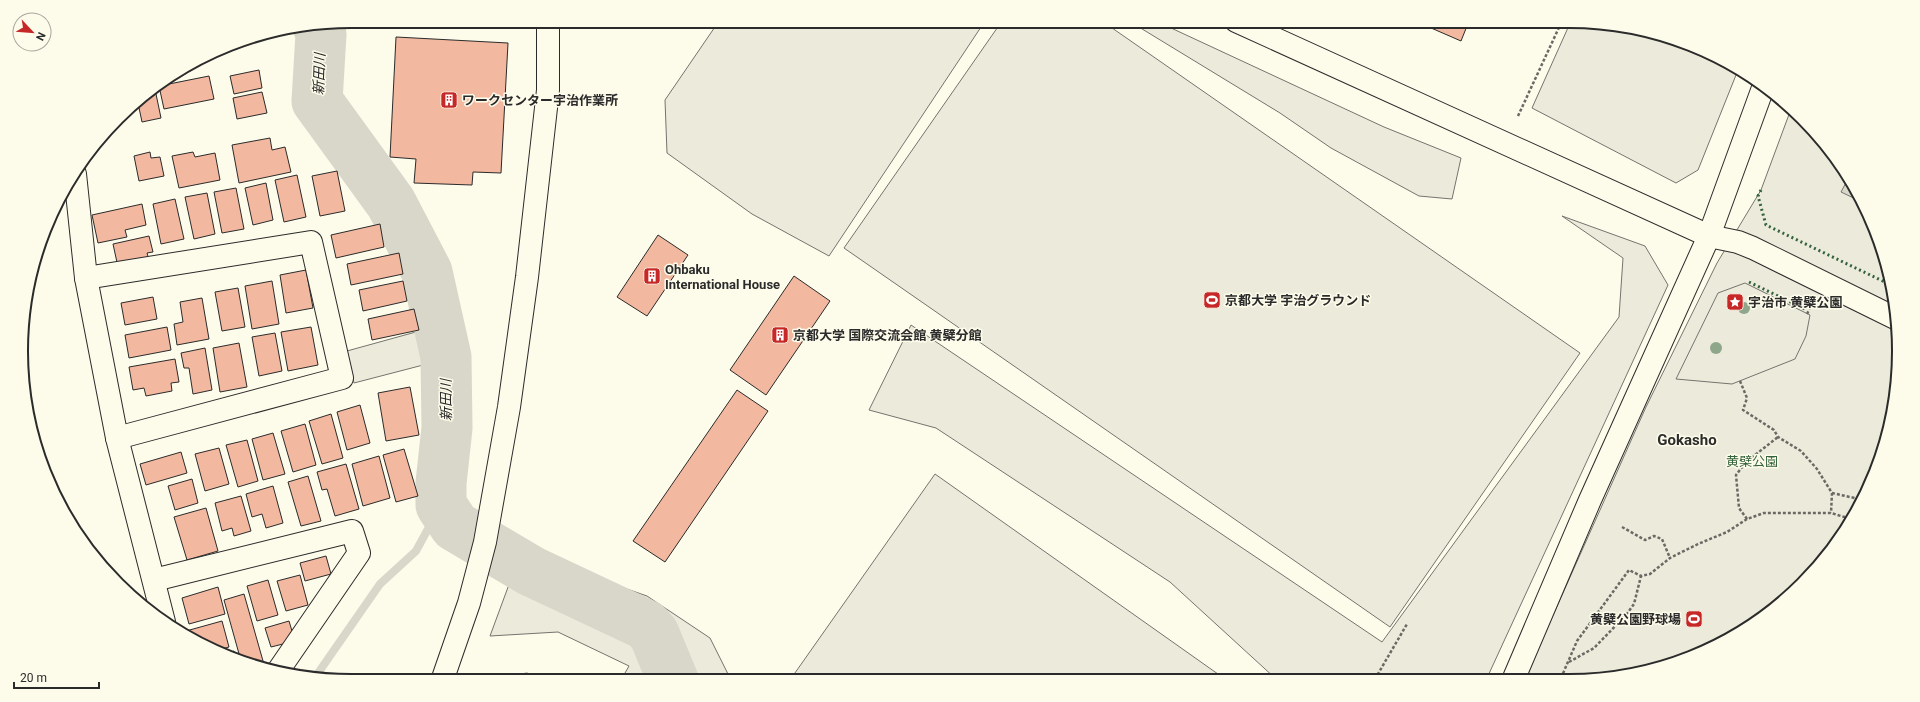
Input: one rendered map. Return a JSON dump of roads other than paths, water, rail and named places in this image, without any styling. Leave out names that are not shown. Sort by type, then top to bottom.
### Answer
[{"type":"street","points":[[444,674],[468,603],[485,542],[509,407],[527,277],[548,90],[548,28]]},
{"type":"street","points":[[1251,28],[1709,236],[1738,242],[1753,248],[1890,316]]},
{"type":"street","points":[[1516,674],[1590,500],[1709,236],[1762,92]]},
{"type":"street","points":[[76,182],[86,278],[117,438],[162,613]]},
{"type":"street","points":[[86,278],[311,242],[342,378],[117,438]]},
{"type":"street","points":[[154,580],[352,531],[359,553],[281,666]]},
{"type":"waterway","name":"新田川","points":[[320,30],[321,34],[317,101],[391,203],[427,272],[446,357],[447,428],[441,483],[441,505],[455,526],[531,571],[646,625],[654,634],[671,674]]},
{"type":"waterway","points":[[319,672],[380,584],[416,551],[441,505]]},
{"type":"place","name":"ワークセンター宇治作業所","points":[[449,100]]},
{"type":"place","name":"Ohbaku International House","points":[[652,276]]},
{"type":"place","name":"京都大学 宇治グラウンド","points":[[1212,300]]},
{"type":"place","name":"宇治市 黄檗公園","points":[[1735,302]]},
{"type":"place","name":"京都大学 国際交流会館 黄檗分館","points":[[780,335]]},
{"type":"place","name":"黄檗公園野球場","points":[[1694,619]]},
{"type":"district","name":"Gokasho","points":[[1687,440]]},
{"type":"park label","name":"黄檗公園","points":[[1752,461]]}]
